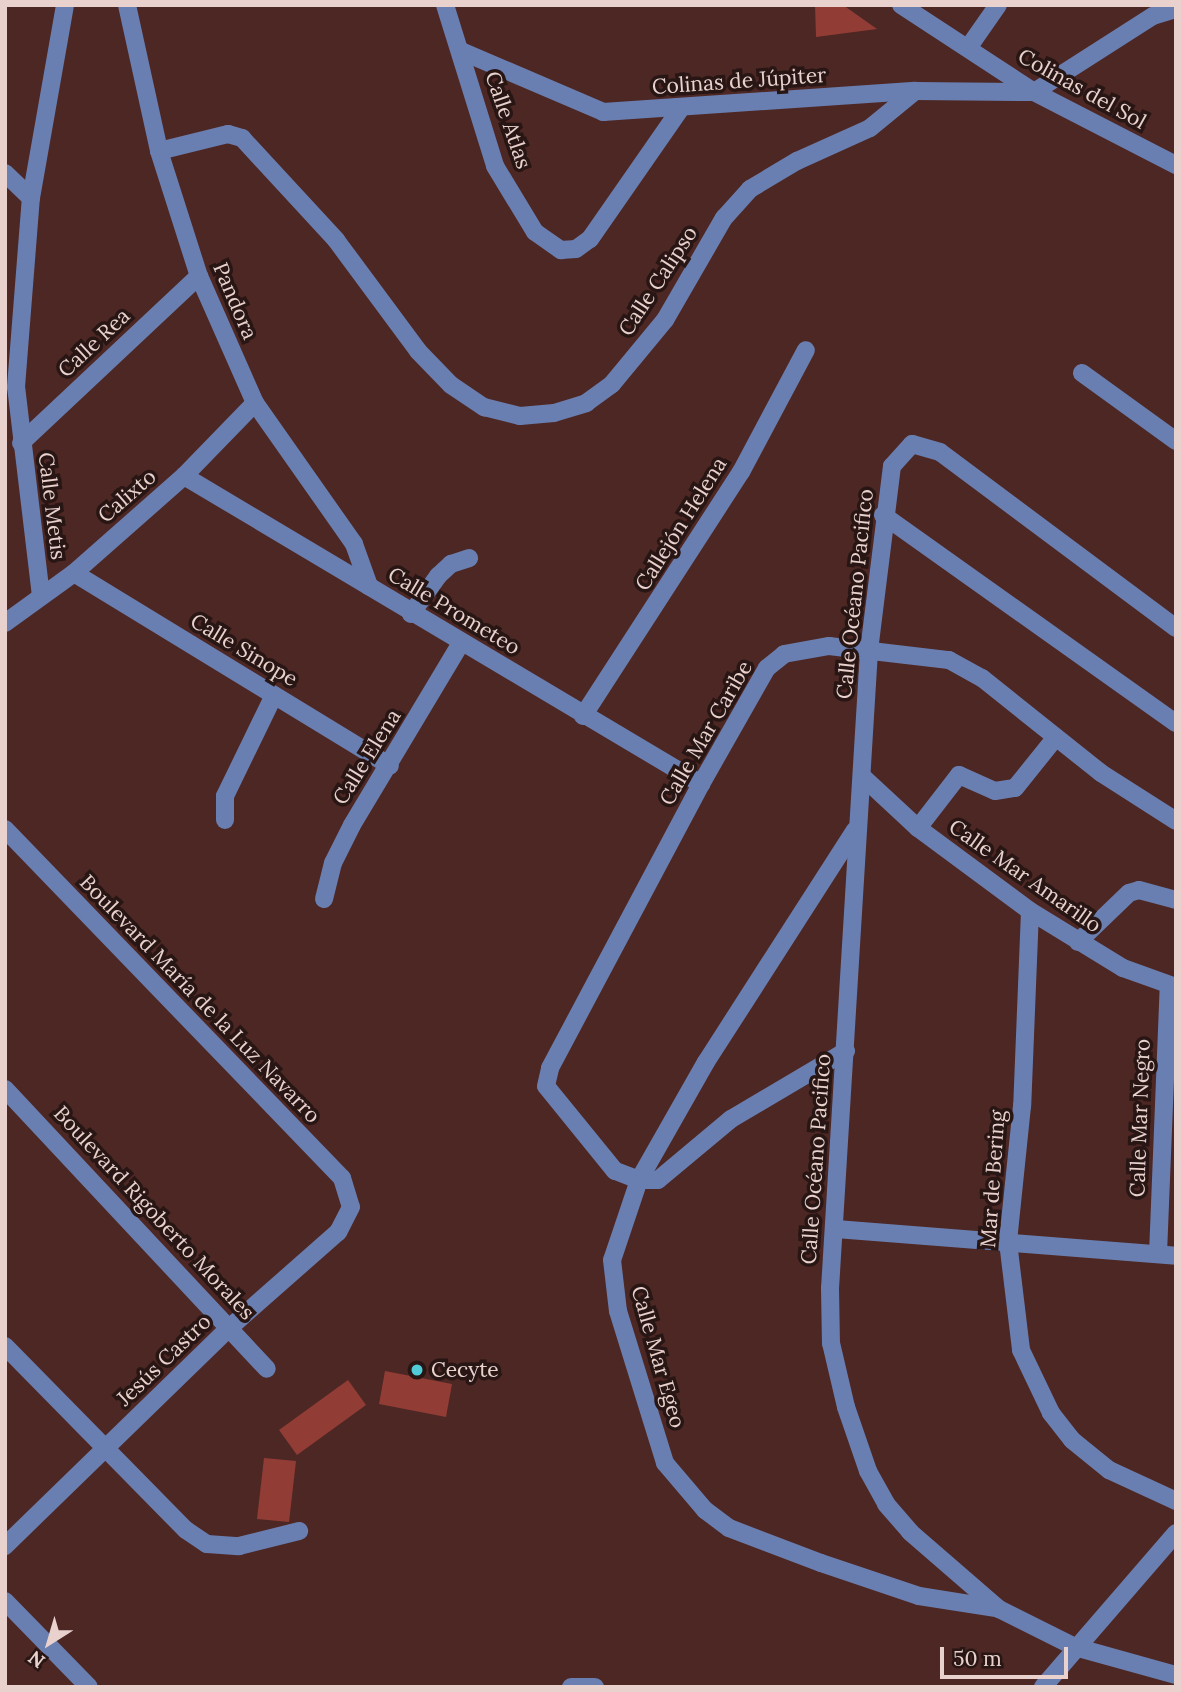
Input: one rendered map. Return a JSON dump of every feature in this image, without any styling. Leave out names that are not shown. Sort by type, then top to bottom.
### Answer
[{"type":"street","name":"Calle Metis","points":[[41,596],[21,443],[10,382],[31,198],[65,5]]},
{"type":"street","name":"Pandora","points":[[127,5],[159,151],[199,276],[255,403],[354,544],[369,586]]},
{"type":"street","name":"Calle Atlas","points":[[445,5],[495,166],[535,232],[561,250],[576,249],[590,239],[681,108]]},
{"type":"street","name":"Colinas del Sol","points":[[901,5],[1034,92],[1176,165]]},
{"type":"street","points":[[968,48],[998,5]]},
{"type":"street","points":[[1034,92],[1154,10],[1176,9]]},
{"type":"street","name":"Colinas de Júpiter","points":[[461,51],[603,112],[915,91],[1034,92]]},
{"type":"street","name":"Calle Calipso","points":[[159,151],[228,134],[242,138],[336,240],[418,351],[452,386],[484,407],[520,416],[554,413],[586,402],[620,375],[665,320],[724,218],[750,189],[797,160],[870,128],[915,91]]},
{"type":"street","points":[[5,173],[31,198]]},
{"type":"street","name":"Calle Rea","points":[[21,443],[199,276]]},
{"type":"street","name":"Callejón Helena","points":[[583,716],[741,472],[806,350]]},
{"type":"street","points":[[1082,373],[1176,441]]},
{"type":"street","name":"Calixto","points":[[9,612],[41,596],[74,573],[184,476],[255,403]]},
{"type":"street","name":"Calle Océano Pacifico","points":[[1176,628],[940,452],[912,444],[892,466],[883,515],[869,651],[864,778],[856,828],[831,1343],[846,1407],[868,1471],[886,1504],[910,1532],[999,1609],[1074,1647],[1176,1675]]},
{"type":"street","name":"Calle Prometeo","points":[[184,476],[369,586],[411,614],[701,784]]},
{"type":"street","points":[[883,515],[1176,723]]},
{"type":"street","points":[[411,614],[438,576],[451,564],[469,558]]},
{"type":"street","name":"Calle Sinope","points":[[74,573],[390,766]]},
{"type":"street","name":"Calle Elena","points":[[324,900],[334,863],[352,825],[390,766],[461,643]]},
{"type":"street","name":"Calle Mar Caribe","points":[[639,1180],[615,1171],[546,1086],[550,1068],[766,668],[784,654],[805,648],[913,653],[966,667],[1056,737],[1176,821]]},
{"type":"street","points":[[225,820],[225,796],[274,695]]},
{"type":"street","points":[[918,828],[959,775],[995,791],[1015,788],[1056,737]]},
{"type":"street","name":"Calle Mar Amarillo","points":[[864,778],[918,828],[1030,911],[1123,968],[1173,986]]},
{"type":"street","name":"Calle Mar Egeo","points":[[856,828],[706,1062],[639,1180],[621,1224],[612,1259],[613,1284],[659,1445],[682,1486],[729,1528],[761,1542],[919,1596],[999,1609]]},
{"type":"street","name":"Boulevard María de la Luz Navarro","points":[[5,829],[342,1178],[351,1207]]},
{"type":"street","points":[[1078,942],[1129,893],[1139,890],[1176,900]]},
{"type":"street","name":"Mar de Bering","points":[[1030,911],[1022,1106],[1008,1242],[1021,1350],[1051,1413],[1072,1440],[1109,1470],[1176,1502]]},
{"type":"street","name":"Calle Mar Negro","points":[[1167,1255],[1173,986]]},
{"type":"street","points":[[639,1180],[658,1180],[731,1119],[846,1051]]},
{"type":"street","name":"Boulevard Rigoberto Morales","points":[[5,1089],[267,1369]]},
{"type":"street","name":"Jesús Castro","points":[[5,1546],[229,1328],[338,1232],[351,1207]]},
{"type":"street","points":[[836,1229],[1167,1255]]},
{"type":"street","points":[[5,1346],[103,1450],[186,1531],[207,1544],[239,1546],[299,1531]]},
{"type":"street","points":[[1043,1687],[1074,1647],[1176,1532]]},
{"type":"street","points":[[5,1601],[89,1687]]},
{"type":"street","points":[[571,1687],[595,1687]]},
{"type":"building","points":[[815,5],[843,5],[877,29],[816,37]]},
{"type":"building","points":[[385,1371],[452,1384],[446,1417],[379,1404]]},
{"type":"building","points":[[348,1380],[366,1405],[297,1455],[279,1430]]},
{"type":"building","points":[[264,1458],[296,1461],[289,1522],[257,1519]]},
{"type":"place","name":"Cecyte","points":[[417,1370]]}]
